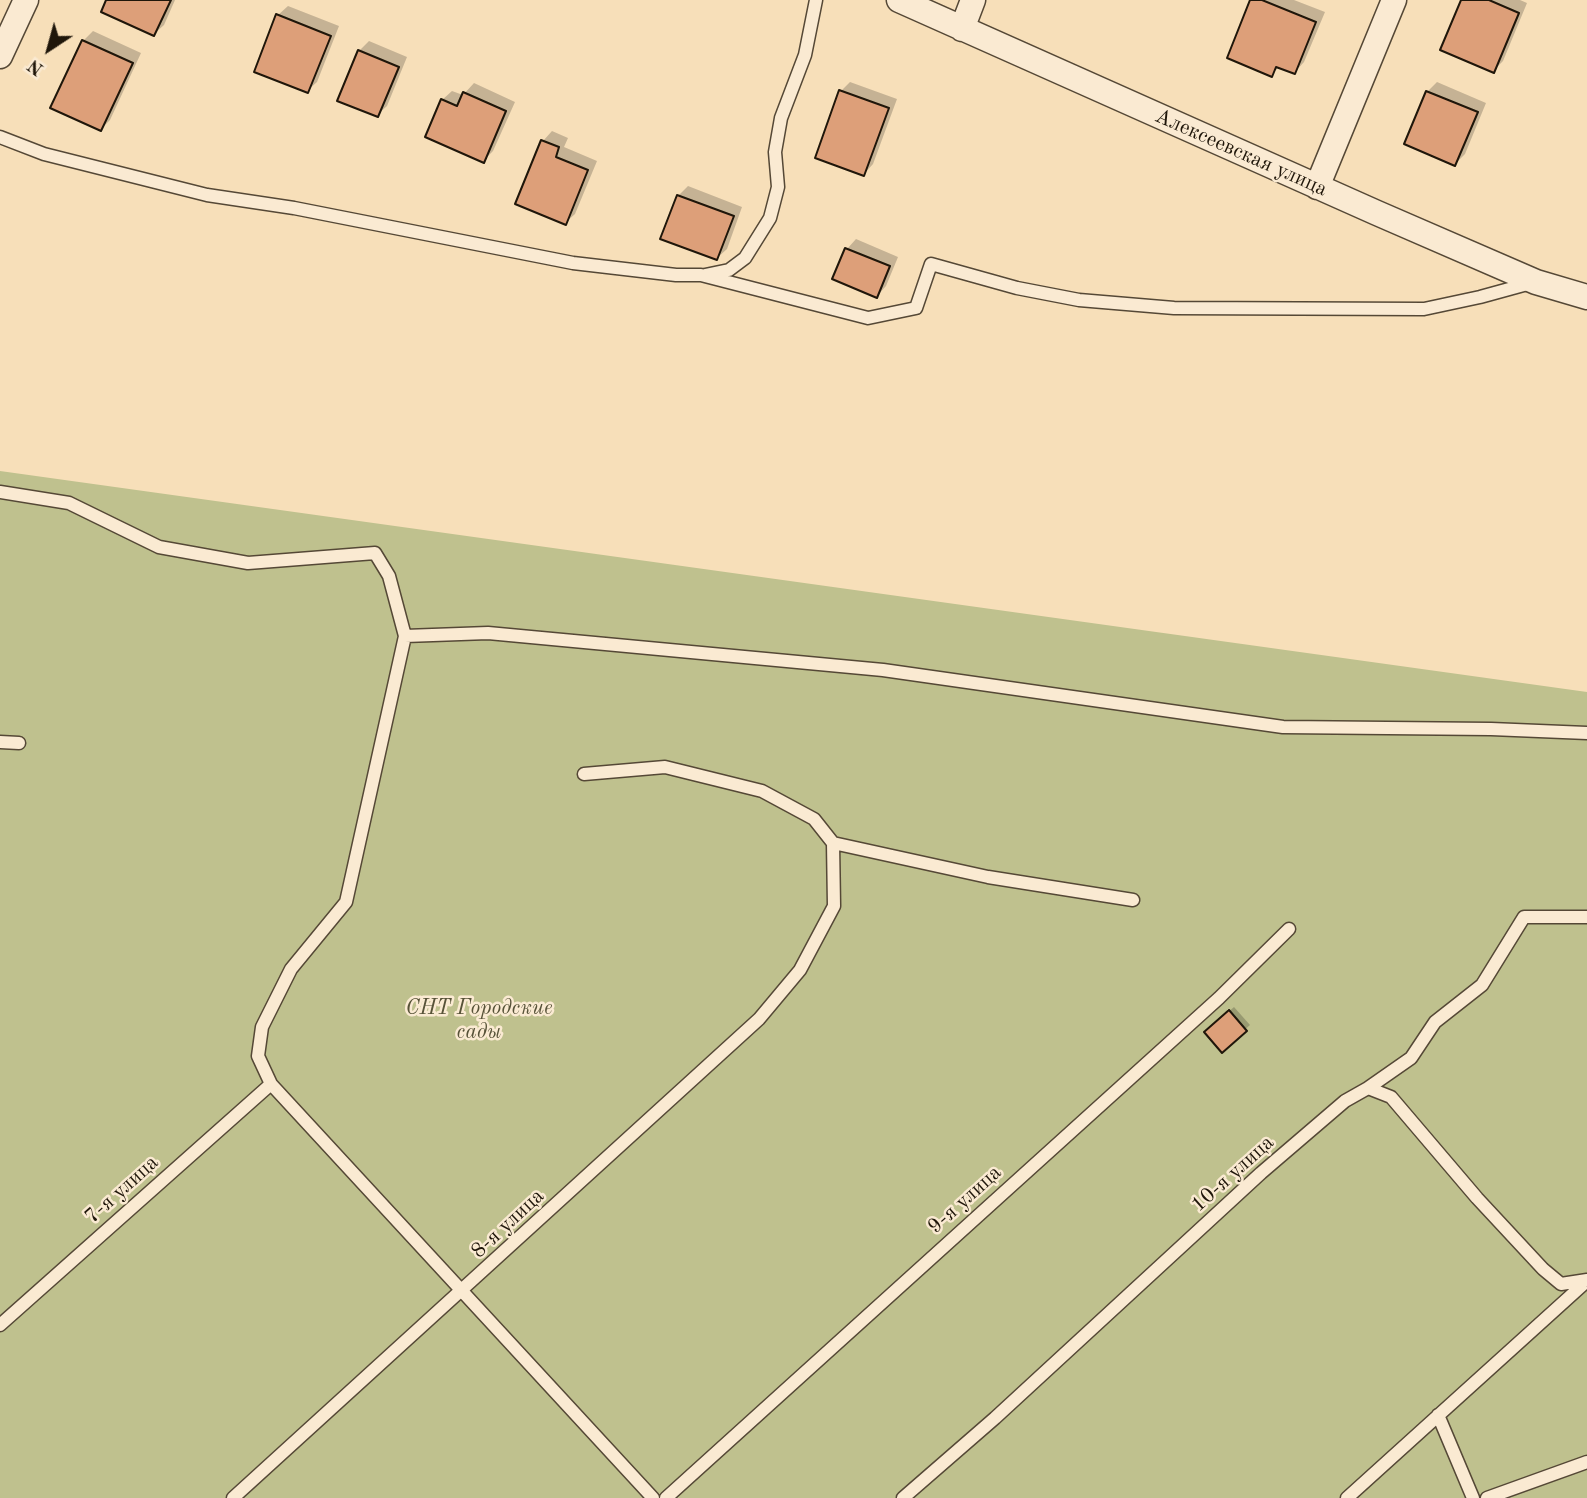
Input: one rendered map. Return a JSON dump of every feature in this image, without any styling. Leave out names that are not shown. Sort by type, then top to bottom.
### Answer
[{"type":"street","points":[[0,56],[26,0]]},
{"type":"street","name":"Алексеевская улица","points":[[899,0],[1536,282],[1587,297]]},
{"type":"street","points":[[962,29],[974,0]]},
{"type":"street","points":[[1317,187],[1394,0]]},
{"type":"lane","points":[[0,137],[44,154],[207,195],[294,208],[573,263],[676,275],[701,275],[729,270],[745,258],[770,218],[778,187],[775,152],[781,118],[805,54],[816,0]]},
{"type":"lane","points":[[701,275],[868,318],[916,308],[931,264],[1017,288],[1079,300],[1174,308],[1424,309],[1536,282]]},
{"type":"lane","points":[[0,492],[69,503],[159,547],[248,563],[375,553],[389,576],[405,636],[345,902],[291,969],[262,1027],[258,1056],[271,1084],[653,1498]]},
{"type":"lane","points":[[405,636],[488,633],[883,670],[1283,727],[1492,729],[1587,733]]},
{"type":"lane","points":[[0,742],[19,743]]},
{"type":"lane","points":[[584,774],[665,767],[762,791],[814,819],[833,843],[988,877],[1133,900]]},
{"type":"lane","name":"8-я улица","points":[[233,1498],[759,1020],[800,970],[834,906],[833,843]]},
{"type":"lane","name":"10-я улица","points":[[903,1498],[995,1418],[1261,1173],[1345,1101],[1411,1058],[1435,1022],[1482,985],[1524,917],[1587,917]]},
{"type":"lane","name":"9-я улица","points":[[666,1498],[1219,998],[1289,929]]},
{"type":"lane","name":"7-я улица","points":[[0,1325],[271,1084]]},
{"type":"lane","points":[[1368,1088],[1391,1097],[1477,1198],[1543,1269],[1561,1284],[1587,1281]]},
{"type":"lane","points":[[1347,1498],[1587,1281]]},
{"type":"lane","points":[[1438,1415],[1473,1498]]},
{"type":"lane","points":[[1487,1498],[1587,1462]]},
{"type":"green space","name":"СНТ Городские сады","points":[[0,471],[1587,692],[1587,1498],[0,1498]]},
{"type":"building","points":[[106,0],[171,0],[154,36],[101,12]]},
{"type":"building","points":[[1250,0],[1262,0],[1316,22],[1295,74],[1276,67],[1272,77],[1227,58]]},
{"type":"building","points":[[1461,0],[1489,0],[1519,13],[1494,73],[1440,50]]},
{"type":"building","points":[[276,14],[331,36],[308,93],[254,72]]},
{"type":"building","points":[[82,40],[133,63],[101,131],[50,108]]},
{"type":"building","points":[[358,50],[399,67],[378,117],[337,101]]},
{"type":"building","points":[[839,90],[889,108],[864,176],[815,158]]},
{"type":"building","points":[[1426,91],[1478,112],[1455,166],[1404,144]]},
{"type":"building","points":[[463,92],[506,111],[484,163],[425,137],[441,99],[457,106]]},
{"type":"building","points":[[541,140],[559,147],[556,157],[588,170],[566,225],[515,204]]},
{"type":"building","points":[[677,195],[734,216],[717,260],[660,239]]},
{"type":"building","points":[[845,248],[890,266],[877,298],[832,279]]},
{"type":"building","points":[[1229,1010],[1247,1031],[1222,1053],[1204,1032]]}]
